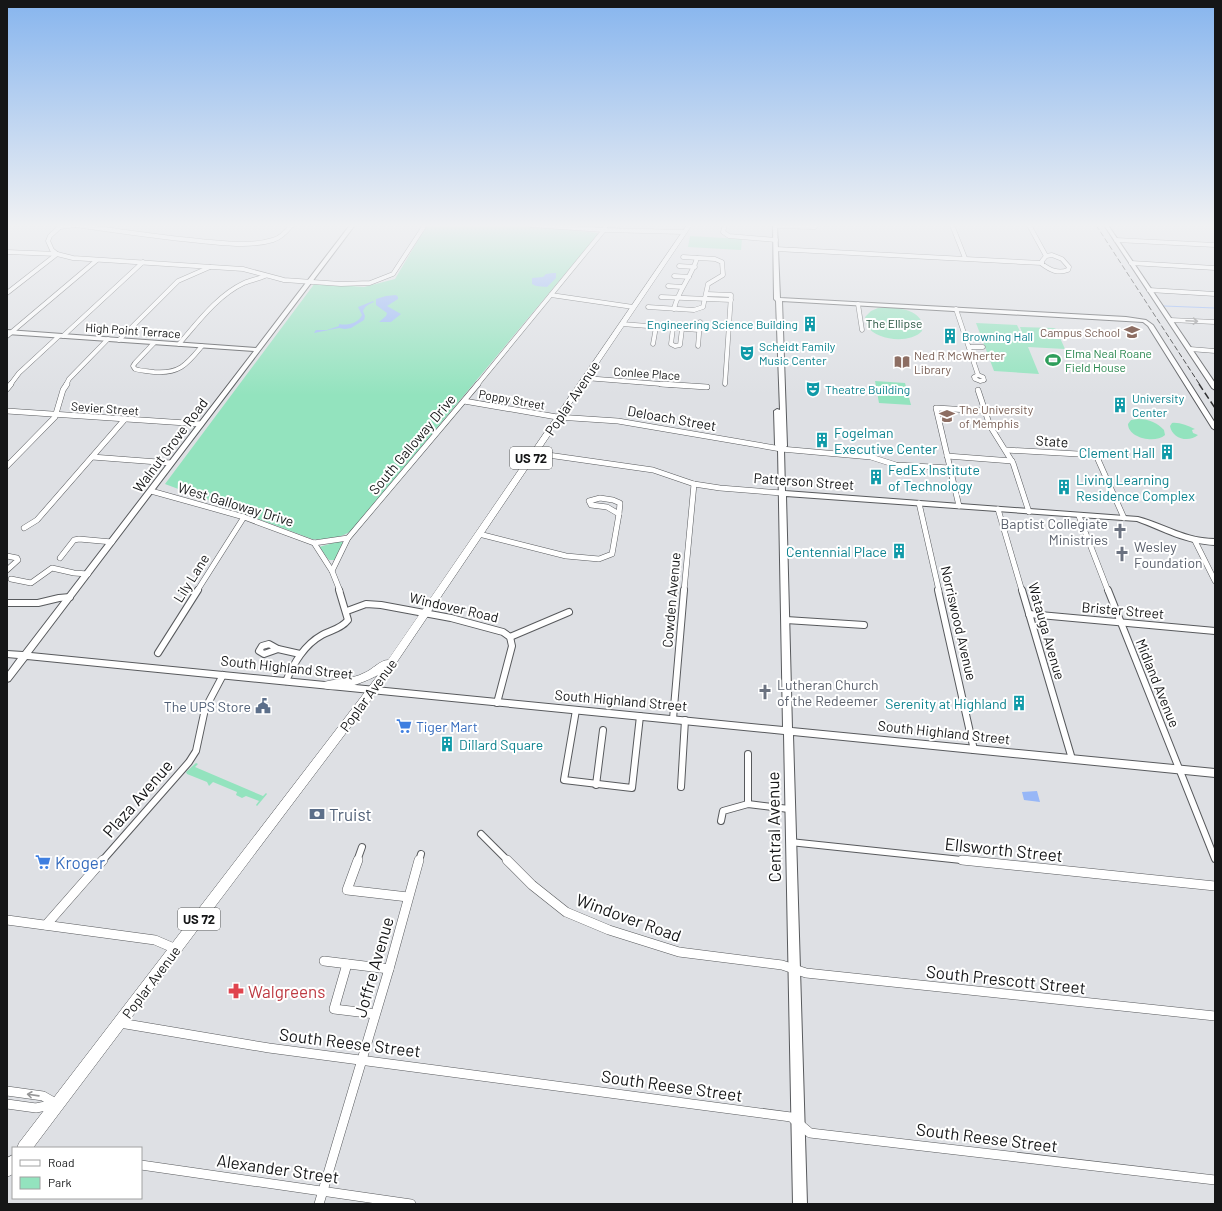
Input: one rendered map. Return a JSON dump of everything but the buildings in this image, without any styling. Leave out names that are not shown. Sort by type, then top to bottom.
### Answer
[{"type":"main road","name":"Walnut Grove Road","points":[[7,679],[310,282]]},
{"type":"main road","name":"Poplar Avenue","points":[[26,1147],[373,690],[650,282]]},
{"type":"main road","name":"Central Avenue","points":[[777,282],[777,299],[779,301],[784,423],[784,446],[781,449],[800,1204]]},
{"type":"main road","points":[[1143,282],[1215,388]]},
{"type":"main road","points":[[777,299],[1126,318],[1144,321],[1150,325],[1215,428]]},
{"type":"main road","name":"High Point Terrace","points":[[9,334],[108,339],[258,350]]},
{"type":"main road","name":"Patterson Street","points":[[782,493],[1079,516],[1138,519],[1195,541],[1215,542]]},
{"type":"main road","name":"South Highland Street","points":[[7,654],[1215,773]]},
{"type":"main road","points":[[327,685],[351,683],[366,678],[381,669],[397,655]]},
{"type":"street","points":[[7,294],[23,282]]},
{"type":"street","points":[[9,334],[71,282]]},
{"type":"street","points":[[7,389],[19,373],[121,282]]},
{"type":"street","points":[[119,340],[177,282]]},
{"type":"street","points":[[179,344],[206,314],[232,291],[248,282]]},
{"type":"street","points":[[304,282],[341,284],[374,282]]},
{"type":"street","name":"South Galloway Drive","points":[[332,570],[348,538],[464,401],[562,282]]},
{"type":"street","points":[[674,309],[676,298],[686,282]]},
{"type":"street","points":[[648,307],[699,310],[703,307],[709,283],[712,282]]},
{"type":"street","points":[[668,286],[682,287]]},
{"type":"street","points":[[1149,290],[1215,294]]},
{"type":"street","points":[[551,295],[633,307]]},
{"type":"street","points":[[661,297],[676,298],[731,295],[725,384]]},
{"type":"street","points":[[858,304],[862,330]]},
{"type":"street","points":[[956,309],[978,376]]},
{"type":"street","points":[[1170,320],[1215,322]]},
{"type":"street","points":[[698,346],[700,322]]},
{"type":"street","points":[[622,324],[700,330]]},
{"type":"street","points":[[653,344],[656,327]]},
{"type":"street","points":[[673,328],[671,344],[676,346],[680,344],[682,329]]},
{"type":"street","points":[[7,466],[56,414],[68,379],[108,339]]},
{"type":"street","points":[[154,343],[135,363],[134,368],[140,371],[175,371],[183,367],[202,346]]},
{"type":"street","points":[[969,347],[983,347]]},
{"type":"street","points":[[1190,349],[1215,351]]},
{"type":"street","name":"Conlee Place","points":[[585,378],[707,387]]},
{"type":"street","points":[[978,390],[993,431],[1012,461],[1029,512]]},
{"type":"street","name":"Poppy Street","points":[[464,401],[557,417]]},
{"type":"street","points":[[959,506],[936,408],[985,411]]},
{"type":"street","name":"Sevier Street","points":[[7,411],[201,424]]},
{"type":"street","name":"Deloach Street","points":[[557,417],[618,421],[781,449],[871,457],[896,465],[950,468]]},
{"type":"street","points":[[24,528],[37,520],[124,419]]},
{"type":"street","name":"State","points":[[1006,450],[1096,455],[1124,518]]},
{"type":"street","name":"Patterson Street","points":[[534,453],[653,470],[694,484],[720,488],[782,493]]},
{"type":"street","points":[[947,456],[1012,461]]},
{"type":"street","points":[[92,457],[172,463]]},
{"type":"street","name":"Cowden Avenue","points":[[673,719],[694,484]]},
{"type":"street","name":"West Galloway Drive","points":[[151,491],[244,517],[314,543],[348,538]]},
{"type":"street","points":[[479,534],[566,556],[599,559],[612,554],[619,514],[620,505],[618,501],[594,498],[589,501],[591,505],[607,507],[619,514]]},
{"type":"street","name":"Norriswood Avenue","points":[[919,503],[974,750]]},
{"type":"street","name":"Watauga Avenue","points":[[998,509],[1072,760]]},
{"type":"street","name":"Midland Avenue","points":[[1079,516],[1215,859]]},
{"type":"street","name":"Lily Lane","points":[[158,653],[244,517]]},
{"type":"street","points":[[60,558],[74,540],[80,539],[112,542]]},
{"type":"street","points":[[1195,541],[1215,581]]},
{"type":"street","points":[[286,681],[300,654],[317,638],[345,624],[349,617],[332,570],[314,543]]},
{"type":"street","points":[[7,556],[17,558],[18,560],[7,570]]},
{"type":"street","points":[[11,579],[31,583],[52,568],[74,573],[88,574]]},
{"type":"street","points":[[7,603],[43,602],[61,596],[70,597]]},
{"type":"street","name":"Windover Road","points":[[348,611],[372,604],[426,613],[496,630],[510,637],[512,646],[497,703]]},
{"type":"street","points":[[510,637],[569,612]]},
{"type":"street","name":"Brister Street","points":[[1029,614],[1120,621],[1215,631]]},
{"type":"street","points":[[786,620],[864,625]]},
{"type":"street","points":[[278,649],[300,654]]},
{"type":"street","name":"Plaza Avenue","points":[[46,925],[189,762],[199,741],[205,709],[223,675]]},
{"type":"street","points":[[576,710],[564,780],[596,785],[632,788],[640,716]]},
{"type":"street","points":[[681,787],[685,720]]},
{"type":"street","points":[[596,785],[604,730]]},
{"type":"street","points":[[748,754],[748,804]]},
{"type":"street","points":[[721,820],[723,811],[748,804],[789,808]]},
{"type":"street","name":"Windover Road","points":[[481,834],[532,885],[566,912],[609,930],[679,952],[782,965],[794,970]]},
{"type":"street","name":"Ellsworth Street","points":[[790,842],[1215,886]]},
{"type":"street","points":[[362,847],[347,890],[408,897]]},
{"type":"street","name":"Joffre Avenue","points":[[319,1204],[389,969],[420,854]]},
{"type":"street","points":[[7,920],[154,940],[176,949]]},
{"type":"street","points":[[324,962],[389,969]]},
{"type":"street","points":[[347,964],[334,1009],[375,1014]]},
{"type":"street","name":"South Prescott Street","points":[[794,970],[806,973],[1215,1016]]},
{"type":"street","name":"South Reese Street","points":[[120,1023],[269,1048],[791,1117],[810,1133],[1215,1180]]},
{"type":"street","points":[[7,1091],[42,1096],[57,1104]]},
{"type":"street","points":[[7,1104],[36,1108],[57,1104]]},
{"type":"street","name":"Alexander Street","points":[[142,1165],[411,1204]]},
{"type":"green space","points":[[385,282],[559,282],[351,531],[333,538],[322,540],[312,539],[165,484],[315,283],[364,287]]},
{"type":"green space","name":"The Ellipse","points":[[878,308],[908,310],[919,318],[922,324],[922,331],[910,338],[902,339],[886,338],[878,335],[867,326],[865,317],[871,311]]},
{"type":"green space","points":[[976,323],[1017,325],[1026,344],[1020,327],[1054,328],[1056,329],[1065,349],[1028,347],[1039,374],[994,371]]},
{"type":"green space","points":[[875,381],[905,383],[911,405],[879,403]]},
{"type":"green space","points":[[1138,419],[1156,423],[1164,430],[1165,435],[1161,438],[1155,439],[1137,436],[1129,429],[1128,424],[1131,420]]},
{"type":"green space","points":[[1172,423],[1181,424],[1195,429],[1192,430],[1193,433],[1198,435],[1190,439],[1177,437],[1171,430],[1170,426]]},
{"type":"green space","points":[[340,541],[344,543],[335,560],[329,560],[319,547]]},
{"type":"green space","points":[[196,763],[198,764],[195,767],[263,796],[266,793],[267,794],[257,806],[256,805],[259,801],[246,796],[242,798],[236,795],[237,792],[213,782],[209,786],[207,782],[187,774],[186,772]]},
{"type":"water","points":[[532,282],[552,282],[547,287],[532,284]]},
{"type":"water","points":[[396,295],[398,299],[387,306],[401,314],[391,322],[379,322],[386,316],[387,313],[376,305],[376,299]]},
{"type":"water","points":[[373,301],[374,302],[366,306],[363,311],[365,316],[364,320],[351,328],[339,328],[314,333],[316,330],[327,330],[339,326],[339,324],[342,325],[356,322],[362,315],[358,307]]},
{"type":"water","points":[[1037,791],[1040,802],[1024,800],[1022,792]]},
{"type":"waterway","points":[[1164,306],[1215,308]]},
{"type":"railway","points":[[1133,282],[1200,385]]},
{"type":"railway","points":[[1199,384],[1215,408]]},
{"type":"place","name":"Engineering Science Building","points":[[810,324]]},
{"type":"place","name":"Campus School","points":[[1132,332]]},
{"type":"place","name":"Browning Hall","points":[[950,336]]},
{"type":"place","name":"Scheidt Family Music Center","points":[[747,353]]},
{"type":"place","name":"Elma Neal Roane Field House","points":[[1053,360]]},
{"type":"place","name":"Ned R McWherter Library","points":[[902,362]]},
{"type":"place","name":"Theatre Building","points":[[813,389]]},
{"type":"place","name":"University Center","points":[[1120,405]]},
{"type":"place","name":"The University of Memphis","points":[[947,416]]},
{"type":"place","name":"Fogelman Executive Center","points":[[822,440]]},
{"type":"place","name":"Clement Hall","points":[[1167,452]]},
{"type":"place","name":"FedEx Institute of Technology","points":[[876,477]]},
{"type":"place","name":"Living Learning Residence Complex","points":[[1064,487]]},
{"type":"place","name":"Baptist Collegiate Ministries","points":[[1120,531]]},
{"type":"place","name":"Centennial Place","points":[[899,551]]},
{"type":"place","name":"Wesley Foundation","points":[[1122,554]]},
{"type":"place","name":"Lutheran Church of the Redeemer","points":[[765,692]]},
{"type":"place","name":"Serenity at Highland","points":[[1019,703]]},
{"type":"place","name":"The UPS Store","points":[[263,706]]},
{"type":"place","name":"Tiger Mart","points":[[404,726]]},
{"type":"place","name":"Dillard Square","points":[[447,744]]},
{"type":"place","name":"Truist","points":[[317,814]]},
{"type":"place","name":"Kroger","points":[[43,862]]},
{"type":"place","name":"Walgreens","points":[[236,991]]}]
